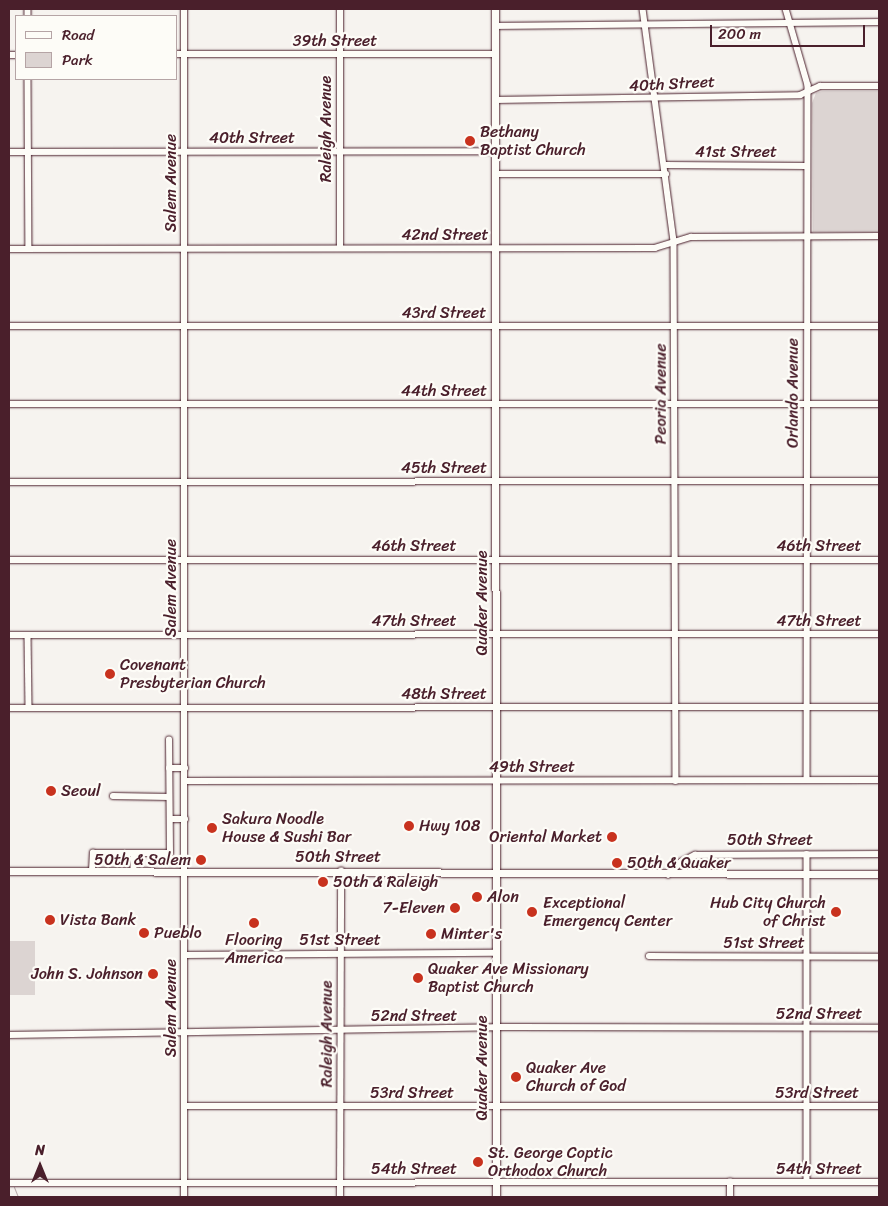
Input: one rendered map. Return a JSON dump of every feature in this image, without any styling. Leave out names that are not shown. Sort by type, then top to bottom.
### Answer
[{"type":"main road","name":"Quaker Avenue","points":[[495,9],[496,1197]]},
{"type":"main road","name":"50th Street","points":[[9,871],[496,871],[668,875],[879,874]]},
{"type":"street","name":"Salem Avenue","points":[[184,9],[185,1197]]},
{"type":"street","name":"Raleigh Avenue","points":[[340,9],[340,248]]},
{"type":"street","name":"Peoria Avenue","points":[[643,9],[674,242],[676,781]]},
{"type":"street","name":"Orlando Avenue","points":[[786,9],[808,92],[807,780]]},
{"type":"street","points":[[495,26],[879,22]]},
{"type":"street","name":"39th Street","points":[[178,54],[495,54]]},
{"type":"street","points":[[28,80],[29,248]]},
{"type":"street","name":"40th Street","points":[[495,100],[647,100],[655,97],[800,95],[820,86],[879,86]]},
{"type":"street","name":"40th Street","points":[[9,152],[495,151]]},
{"type":"street","name":"41st Street","points":[[665,166],[807,166]]},
{"type":"street","points":[[495,174],[666,174]]},
{"type":"street","name":"42nd Street","points":[[9,249],[655,248],[691,237],[879,236]]},
{"type":"street","name":"43rd Street","points":[[9,326],[879,326]]},
{"type":"street","name":"44th Street","points":[[9,404],[879,404]]},
{"type":"street","name":"45th Street","points":[[9,482],[879,482]]},
{"type":"street","name":"46th Street","points":[[9,560],[879,560]]},
{"type":"street","name":"47th Street","points":[[9,635],[879,634]]},
{"type":"street","points":[[28,635],[29,708]]},
{"type":"street","name":"48th Street","points":[[9,708],[879,707]]},
{"type":"street","points":[[92,871],[93,853],[170,853],[169,740]]},
{"type":"street","points":[[169,768],[185,768]]},
{"type":"street","name":"49th Street","points":[[185,781],[879,780]]},
{"type":"street","points":[[114,796],[169,796]]},
{"type":"street","points":[[170,819],[185,819]]},
{"type":"street","points":[[134,854],[134,871]]},
{"type":"street","points":[[807,854],[807,1182]]},
{"type":"street","name":"50th Street","points":[[668,875],[681,862],[695,855],[879,854]]},
{"type":"street","name":"Raleigh Avenue","points":[[340,871],[340,1197]]},
{"type":"street","name":"51st Street","points":[[184,955],[495,953]]},
{"type":"street","name":"51st Street","points":[[649,956],[879,957]]},
{"type":"street","name":"52nd Street","points":[[9,1035],[137,1035],[184,1031],[495,1027],[879,1028]]},
{"type":"street","name":"53rd Street","points":[[185,1106],[879,1106]]},
{"type":"street","points":[[730,1182],[730,1197]]},
{"type":"street","name":"54th Street","points":[[9,1183],[879,1182]]},
{"type":"green space","points":[[822,91],[879,91],[879,232],[813,232],[812,103],[816,93]]},
{"type":"green space","points":[[9,941],[35,941],[35,995],[9,995]]},
{"type":"waterway","points":[[14,1187],[18,1197]]},
{"type":"place","name":"Bethany Baptist Church","points":[[470,141]]},
{"type":"place","name":"Covenant Presbyterian Church","points":[[110,674]]},
{"type":"place","name":"Seoul","points":[[51,791]]},
{"type":"place","name":"Hwy 108","points":[[409,826]]},
{"type":"place","name":"Sakura Noodle House & Sushi Bar","points":[[212,828]]},
{"type":"place","name":"Oriental Market","points":[[612,837]]},
{"type":"place","name":"50th & Salem","points":[[201,860]]},
{"type":"place","name":"50th & Quaker","points":[[617,863]]},
{"type":"place","name":"50th & Raleigh","points":[[323,882]]},
{"type":"place","name":"Alon","points":[[477,897]]},
{"type":"place","name":"7-Eleven","points":[[455,908]]},
{"type":"place","name":"Exceptional Emergency Center","points":[[532,912]]},
{"type":"place","name":"Hub City Church of Christ","points":[[836,912]]},
{"type":"place","name":"Vista Bank","points":[[50,920]]},
{"type":"place","name":"Flooring America","points":[[254,923]]},
{"type":"place","name":"Pueblo","points":[[144,933]]},
{"type":"place","name":"Minter's","points":[[431,934]]},
{"type":"place","name":"John S. Johnson","points":[[153,974]]},
{"type":"place","name":"Quaker Ave Missionary Baptist Church","points":[[418,978]]},
{"type":"place","name":"Quaker Ave Church of God","points":[[516,1077]]},
{"type":"place","name":"St. George Coptic Orthodox Church","points":[[478,1162]]}]
